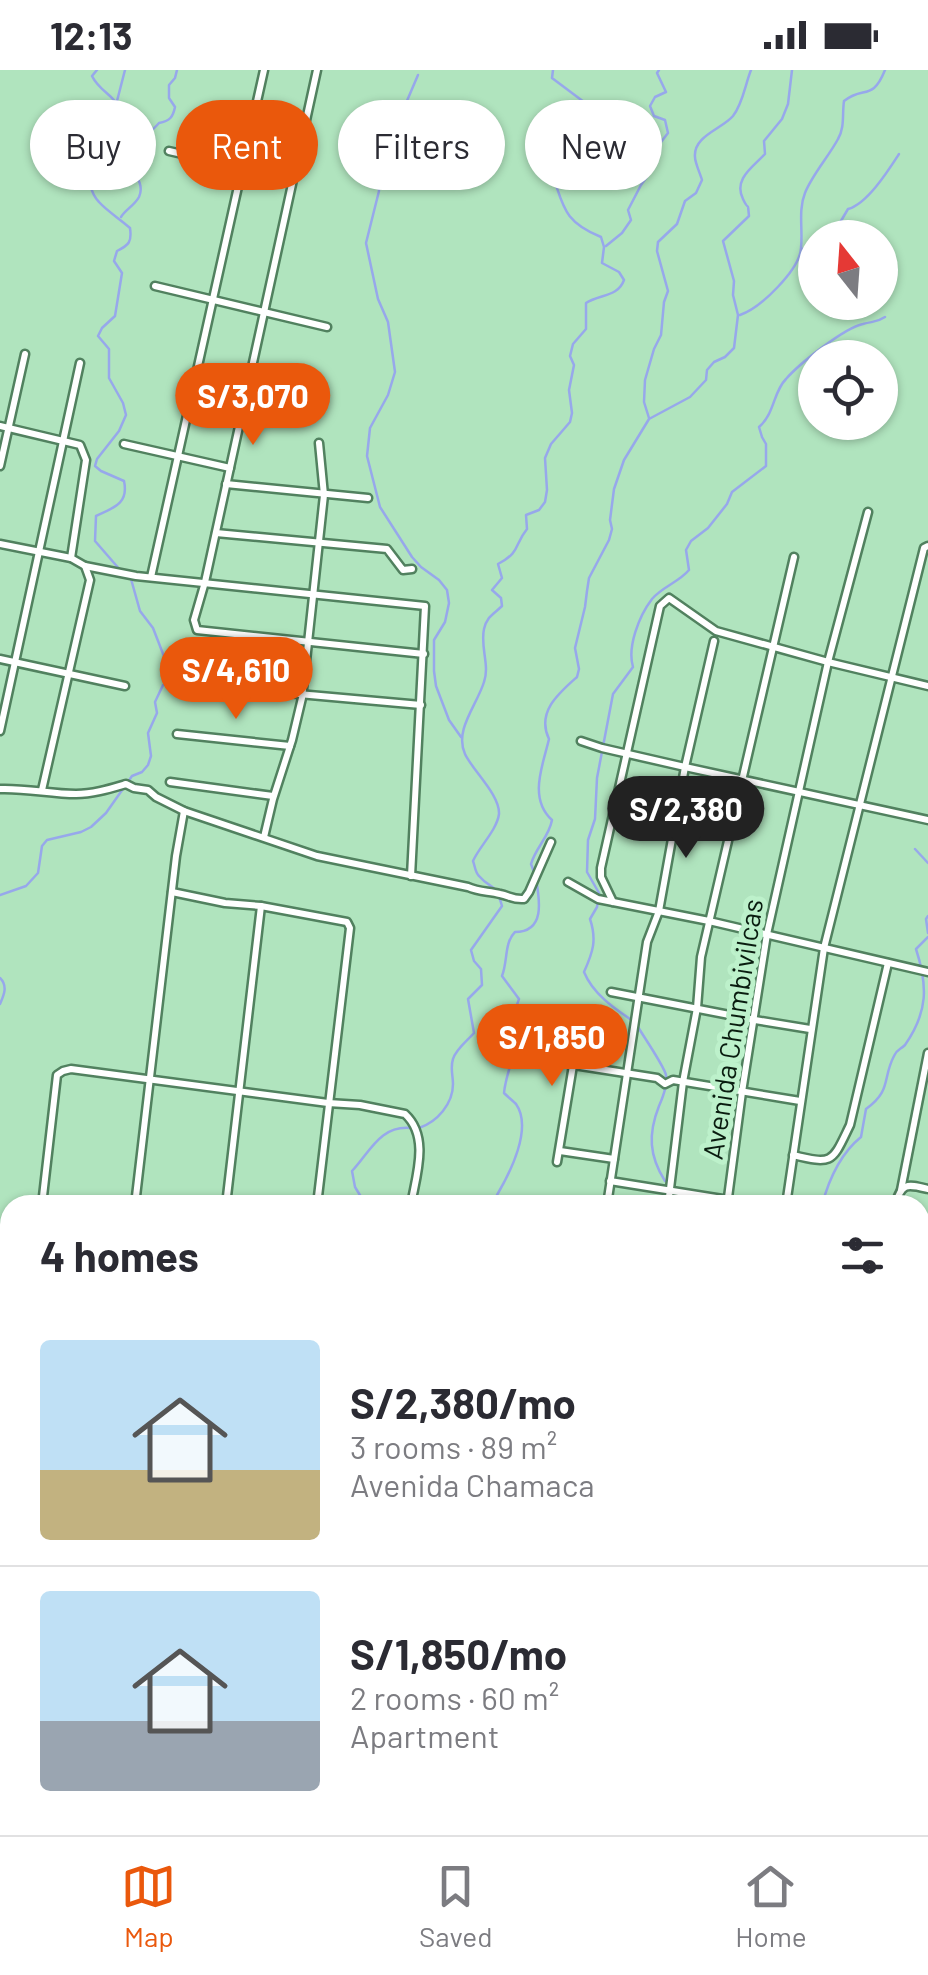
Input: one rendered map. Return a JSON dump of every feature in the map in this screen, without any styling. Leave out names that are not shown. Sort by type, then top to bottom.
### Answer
[{"type":"street","points":[[257,100],[264,70]]},
{"type":"street","points":[[310,100],[316,70]]},
{"type":"street","points":[[169,152],[176,154]]},
{"type":"street","points":[[151,577],[237,190]]},
{"type":"street","points":[[291,190],[194,620],[197,630],[424,654]]},
{"type":"street","points":[[154,286],[327,327]]},
{"type":"street","points":[[0,466],[4,427],[25,354]]},
{"type":"street","points":[[0,731],[80,363]]},
{"type":"street","points":[[4,427],[80,445],[86,460],[71,558]]},
{"type":"street","points":[[124,444],[230,468]]},
{"type":"street","points":[[264,836],[302,694],[324,494],[320,444]]},
{"type":"street","points":[[226,484],[368,498]]},
{"type":"street","name":"Avenida Chumbivilcas","points":[[729,1195],[767,934],[828,662],[868,512]]},
{"type":"street","points":[[216,533],[387,549],[403,570],[412,568]]},
{"type":"street","points":[[0,544],[71,558],[84,566],[151,577],[425,606],[411,876]]},
{"type":"street","points":[[787,1195],[824,948],[924,548],[928,546]]},
{"type":"street","points":[[670,1195],[683,1082],[697,1008],[700,957],[794,557]]},
{"type":"street","points":[[42,790],[90,580],[84,566]]},
{"type":"street","points":[[614,902],[601,877],[601,868],[660,606],[668,598],[716,630],[928,686]]},
{"type":"street","points":[[608,1195],[647,942],[659,911],[685,768],[714,641]]},
{"type":"street","points":[[0,659],[124,686]]},
{"type":"street","points":[[187,684],[421,704]]},
{"type":"street","points":[[178,734],[290,746]]},
{"type":"street","points":[[582,741],[685,768],[928,820]]},
{"type":"street","points":[[170,782],[274,796]]},
{"type":"street","points":[[0,789],[78,794],[126,784],[148,790],[184,811],[317,856],[468,886],[514,900],[524,899],[529,892],[551,842]]},
{"type":"street","points":[[136,1195],[184,811]]},
{"type":"street","points":[[568,882],[598,899],[928,972]]},
{"type":"street","points":[[172,892],[340,920],[350,928],[318,1195]]},
{"type":"street","points":[[227,1195],[261,906]]},
{"type":"street","points":[[792,1156],[820,1162],[838,1150],[850,1125],[888,962]]},
{"type":"street","points":[[612,992],[810,1029]]},
{"type":"street","points":[[557,1162],[580,1023]]},
{"type":"street","points":[[899,1195],[928,1053]]},
{"type":"street","points":[[574,1065],[657,1078],[665,1084],[673,1080],[800,1101]]},
{"type":"street","points":[[43,1195],[57,1076],[62,1070],[71,1069],[405,1114],[417,1128],[420,1150],[413,1195]]},
{"type":"street","points":[[560,1151],[614,1158]]},
{"type":"street","points":[[610,1181],[686,1195]]},
{"type":"street","points":[[901,1190],[910,1185],[928,1189]]},
{"type":"waterway","points":[[97,70],[92,76],[118,106],[120,123],[116,136],[105,136],[91,148],[90,183],[99,202],[131,233],[114,261],[122,273],[115,316],[98,336],[109,349],[109,378],[126,415],[95,466],[124,481],[125,489],[118,504],[96,516],[95,541],[121,571]]},
{"type":"waterway","points":[[117,100],[125,70]]},
{"type":"waterway","points":[[121,217],[141,192],[126,156],[159,123],[172,116],[175,107],[169,98],[169,85],[177,70]]},
{"type":"waterway","points":[[419,1128],[438,1117],[450,1098],[453,1059],[474,1033],[468,999],[482,985],[481,969],[471,950],[502,906],[495,889],[478,874],[473,861],[495,826],[498,807],[462,745],[464,727],[486,676],[484,629],[502,606],[501,598],[492,590],[502,578],[498,564],[510,556],[527,529],[526,515],[539,510],[545,502],[545,458],[551,444],[570,422],[569,390],[574,365],[570,356],[573,344],[586,329],[586,303],[613,292],[624,280],[619,272],[602,263],[601,237],[570,217],[549,166],[566,144],[597,133],[592,108],[552,78],[553,70]]},
{"type":"waterway","points":[[606,246],[631,220],[628,210],[653,168],[651,155],[668,133],[665,120],[654,116],[650,106],[655,97],[666,92],[659,70]]},
{"type":"waterway","points":[[649,418],[644,402],[645,380],[661,335],[668,291],[658,242],[677,224],[685,201],[696,193],[702,180],[695,159],[699,144],[733,116],[751,70]]},
{"type":"waterway","points":[[534,872],[531,864],[552,820],[539,792],[549,739],[545,720],[551,704],[577,677],[575,648],[589,578],[612,529],[614,489],[624,460],[649,419],[690,397],[706,380],[707,370],[714,362],[734,348],[738,315],[723,241],[749,216],[741,192],[742,179],[765,154],[764,141],[782,119],[792,70]]},
{"type":"waterway","points":[[740,315],[768,296],[794,266],[801,248],[803,200],[840,134],[844,101],[872,90],[885,70]]},
{"type":"waterway","points":[[418,75],[377,171],[379,191],[366,243],[378,299],[388,322],[395,372],[370,428],[367,456],[380,507],[412,557],[447,590],[445,622],[434,640],[434,671],[449,720],[461,737]]},
{"type":"waterway","points":[[842,220],[848,209],[876,186],[899,154]]},
{"type":"waterway","points":[[633,1021],[598,994],[584,972],[593,946],[590,919],[599,893],[587,872],[588,840],[595,819],[597,778],[613,694],[633,667],[633,641],[647,606],[689,570],[686,550],[708,528],[732,492],[766,466],[766,444],[759,427],[782,384],[834,339],[879,320]]},
{"type":"waterway","points":[[0,895],[26,886],[38,873],[42,846],[47,840],[91,827],[132,776],[148,765],[148,733],[157,713],[155,702],[163,685],[173,678],[172,666],[140,611],[131,579]]},
{"type":"waterway","points":[[915,849],[928,863]]},
{"type":"waterway","points":[[497,1195],[518,1150],[522,1125],[516,1104],[504,1093],[520,1033],[519,999],[502,976],[512,936],[536,921],[536,879]]},
{"type":"waterway","points":[[928,916],[928,933]]},
{"type":"waterway","points":[[825,1195],[836,1168],[861,1137],[866,1109],[880,1096],[895,1054],[905,1045],[918,1021],[924,987],[916,949],[928,937]]},
{"type":"waterway","points":[[0,978],[5,987],[0,1004]]},
{"type":"waterway","points":[[638,1027],[666,1075],[652,1135],[653,1154],[665,1181]]},
{"type":"waterway","points":[[360,1195],[352,1171],[383,1135],[411,1128]]}]
